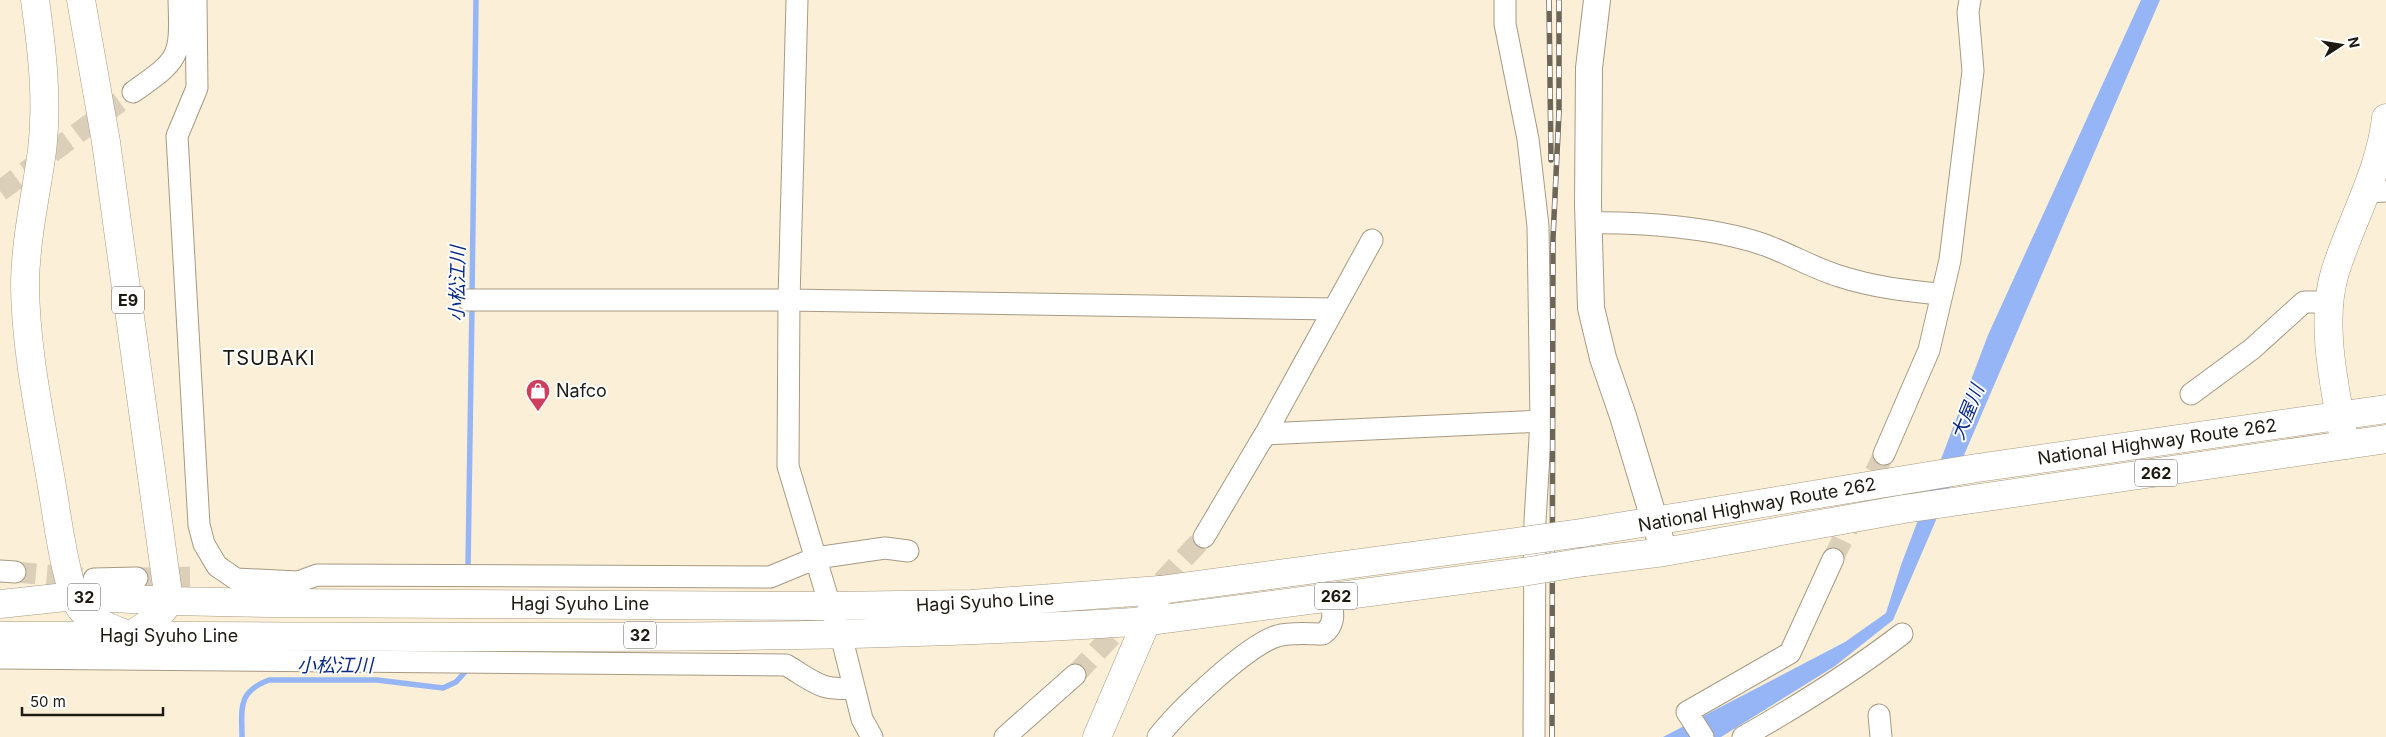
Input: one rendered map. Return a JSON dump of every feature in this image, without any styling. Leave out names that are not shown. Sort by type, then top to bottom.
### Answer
[{"type":"main road","points":[[35,0],[43,55],[45,106],[42,150],[26,249],[26,317],[61,541],[84,588],[81,608],[90,618],[130,636],[156,619],[164,611],[169,601]]},
{"type":"main road","name":"E9","points":[[81,0],[106,142],[169,601]]},
{"type":"main road","points":[[2345,445],[2331,365],[2330,302],[2335,274],[2376,192],[2386,118]]},
{"type":"main road","name":"National Highway Route 262","points":[[1160,590],[1581,533],[1978,468],[2386,409]]},
{"type":"main road","name":"National Highway Route 262","points":[[1149,621],[1664,552],[1904,509],[2386,439]]},
{"type":"main road","name":"Hagi Syuho Line","points":[[0,604],[84,588],[169,601],[830,606],[970,604],[1160,590]]},
{"type":"main road","points":[[1097,737],[1149,621],[1160,590]]},
{"type":"main road","name":"Hagi Syuho Line","points":[[0,636],[841,635],[1011,630],[1149,621]]},
{"type":"street","points":[[133,92],[163,70],[176,56],[180,35],[179,0]]},
{"type":"street","points":[[196,0],[197,88],[177,136],[198,525],[209,571],[236,579],[298,582],[317,575],[770,577],[816,558],[885,548],[908,551]]},
{"type":"street","points":[[797,0],[789,300],[788,466],[830,606],[841,635],[862,719],[872,737]]},
{"type":"street","points":[[1505,0],[1506,24],[1528,139],[1538,226],[1540,421],[1535,521],[1534,737]]},
{"type":"street","points":[[1598,0],[1590,68],[1588,223],[1591,308],[1603,358],[1623,416],[1664,552]]},
{"type":"street","points":[[1884,454],[1929,350],[1940,294],[1950,260],[1973,72],[1968,12],[1970,0]]},
{"type":"street","points":[[1588,223],[1624,222],[1718,233],[1761,244],[1838,276],[1881,288],[1940,294]]},
{"type":"street","points":[[1204,537],[1262,440],[1372,240]]},
{"type":"street","points":[[468,300],[789,300],[1334,309]]},
{"type":"street","points":[[2191,394],[2252,349],[2304,302],[2330,302]]},
{"type":"street","points":[[1262,440],[1265,434],[1540,421]]},
{"type":"street","points":[[1704,737],[1692,716],[1687,712],[1790,653],[1833,559]]},
{"type":"street","points":[[84,588],[137,578]]},
{"type":"street","points":[[1158,737],[1195,696],[1261,643],[1292,633],[1323,634],[1330,628],[1334,620],[1331,597]]},
{"type":"street","points":[[1743,737],[1798,706],[1865,662],[1902,634]]},
{"type":"street","points":[[0,658],[786,665],[825,688],[838,690],[854,687]]},
{"type":"street","points":[[1005,737],[1075,675]]},
{"type":"street","points":[[1878,715],[1881,737]]},
{"type":"water","name":"大屋川","points":[[2141,0],[2160,0],[1893,620],[1835,666],[1721,737],[1663,737],[1845,642],[1886,613],[1901,565],[1988,335]]},
{"type":"waterway","name":"小松江川","points":[[472,296],[476,0]]},
{"type":"waterway","name":"小松江川","points":[[468,568],[472,305]]},
{"type":"waterway","name":"小松江川","points":[[242,737],[243,702],[251,690],[269,680],[377,680],[443,688],[456,682],[465,672]]},
{"type":"tunnel","points":[[0,191],[133,92]]},
{"type":"tunnel","points":[[1833,559],[1884,454]]},
{"type":"tunnel","points":[[1075,675],[1204,537]]},
{"type":"tunnel","points":[[15,572],[82,578]]},
{"type":"tunnel","points":[[137,578],[201,577]]},
{"type":"railway","points":[[1549,0],[1551,160]]},
{"type":"railway","points":[[1552,737],[1553,238],[1559,112],[1559,0]]},
{"type":"place","name":"Nafco","points":[[538,412]]},
{"type":"district","name":"TSUBAKI","points":[[269,358]]}]
